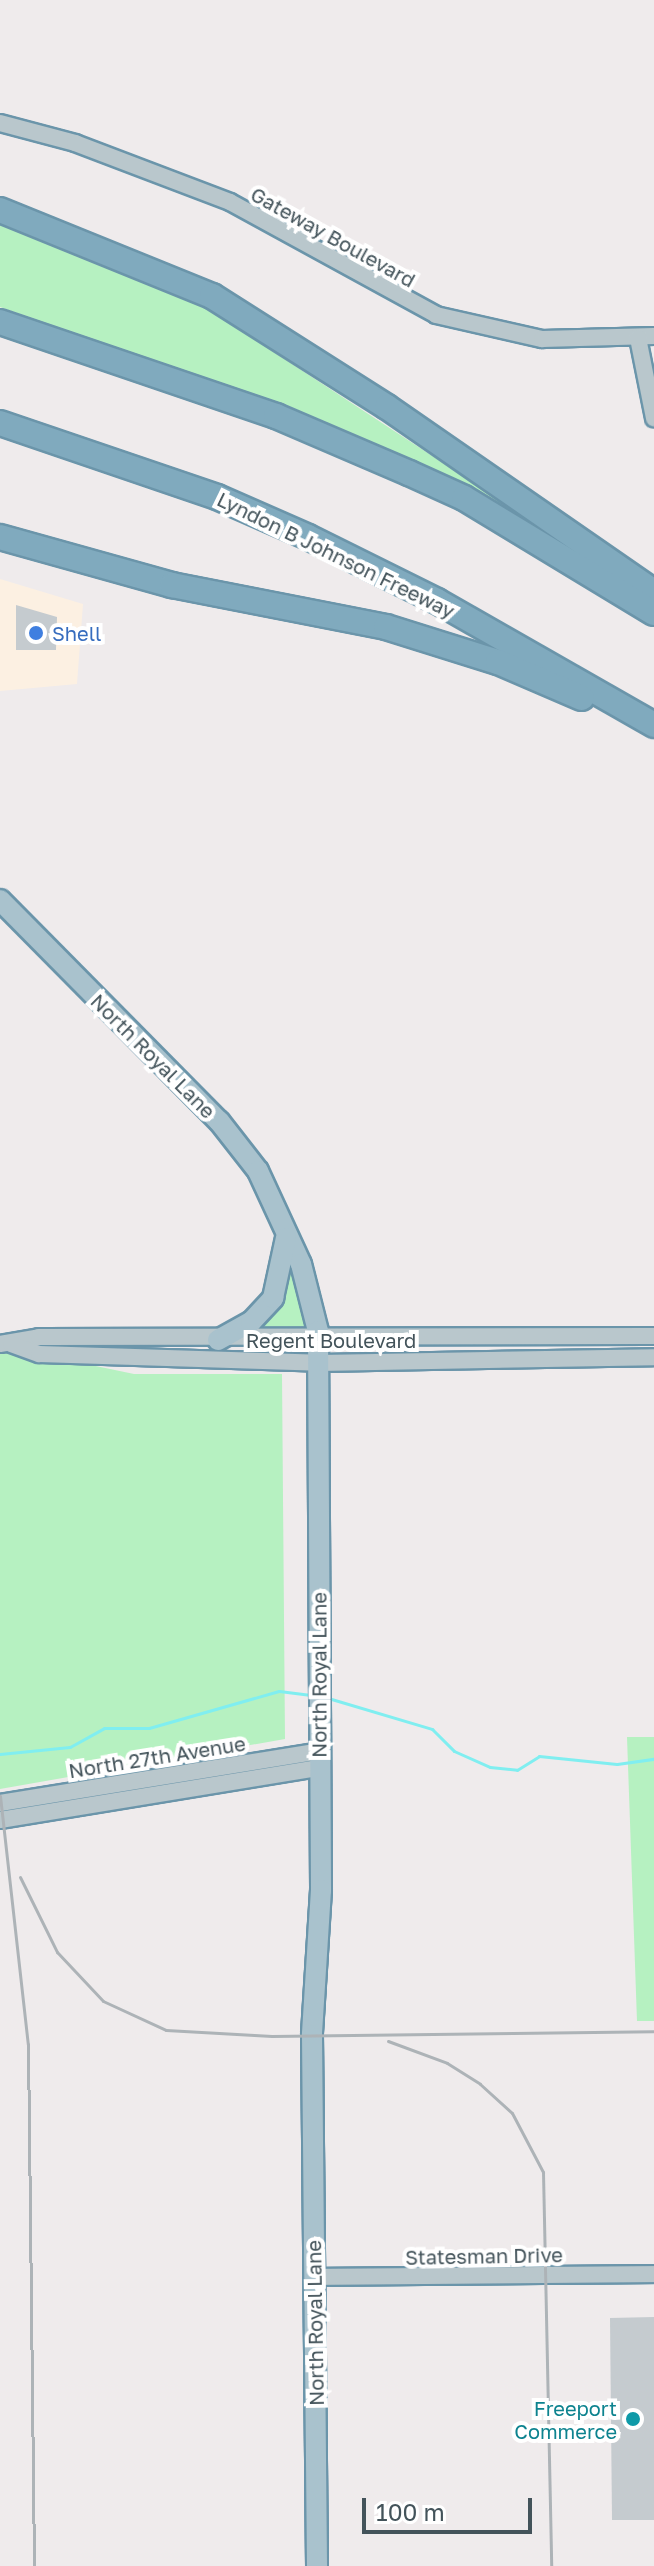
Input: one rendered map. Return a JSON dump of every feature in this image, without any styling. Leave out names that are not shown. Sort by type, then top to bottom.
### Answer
[{"type":"highway","points":[[0,210],[82,239],[231,306],[654,592]]},
{"type":"highway","points":[[0,322],[276,416],[409,473],[464,498],[654,613]]},
{"type":"highway","name":"Lyndon B Johnson Freeway","points":[[0,423],[217,497],[308,537],[437,601],[654,725]]},
{"type":"highway","points":[[0,537],[172,585],[417,636],[541,679],[654,736]]},
{"type":"main road","name":"North Royal Lane","points":[[0,900],[226,1129],[286,1226],[318,1340],[320,1760],[312,2035],[317,2566]]},
{"type":"main road","points":[[218,1340],[251,1322],[273,1298],[285,1264],[286,1226]]},
{"type":"street","name":"Gateway Boulevard","points":[[0,123],[75,143],[230,202],[436,315],[542,339],[646,337]]},
{"type":"street","points":[[646,337],[654,418]]},
{"type":"street","name":"Regent Boulevard","points":[[5,1344],[39,1337],[318,1340],[654,1336]]},
{"type":"street","name":"Regent Boulevard","points":[[5,1344],[39,1354],[319,1363],[654,1357]]},
{"type":"street","name":"North 27th Avenue","points":[[0,1803],[83,1789],[320,1760]]},
{"type":"street","name":"North 27th Avenue","points":[[0,1820],[87,1808],[320,1760]]},
{"type":"street","points":[[83,1789],[87,1808]]},
{"type":"street","name":"Statesman Drive","points":[[314,2277],[654,2274]]},
{"type":"shaded area","points":[[0,579],[83,604],[77,684],[0,691]]},
{"type":"green space","points":[[0,222],[140,272],[210,310],[513,509],[306,417],[0,307]]},
{"type":"green space","points":[[290,1263],[306,1332],[247,1329]]},
{"type":"green space","points":[[0,1346],[134,1374],[282,1374],[285,1739],[0,1789]]},
{"type":"green space","points":[[627,1737],[654,1737],[654,2021],[637,2021]]},
{"type":"building","name":"Shell","points":[[16,605],[57,617],[56,650],[16,650]]},
{"type":"building","name":"Freeport Commerce","points":[[654,2317],[654,2520],[612,2520],[610,2318]]},
{"type":"waterway","points":[[0,1754],[70,1747],[104,1728],[149,1728],[279,1691],[313,1695]]},
{"type":"waterway","points":[[328,1698],[432,1729],[454,1751],[490,1767],[517,1770],[539,1756],[617,1764],[654,1759]]},
{"type":"railway","points":[[0,1796],[28,2044],[34,2566]]},
{"type":"railway","points":[[20,1877],[57,1952],[103,2001],[166,2030],[272,2036],[654,2031]]},
{"type":"railway","points":[[388,2041],[447,2063],[480,2084],[512,2113],[543,2172],[551,2566]]},
{"type":"place","name":"Shell","points":[[36,633]]},
{"type":"place","name":"Freeport Commerce","points":[[633,2419]]}]
